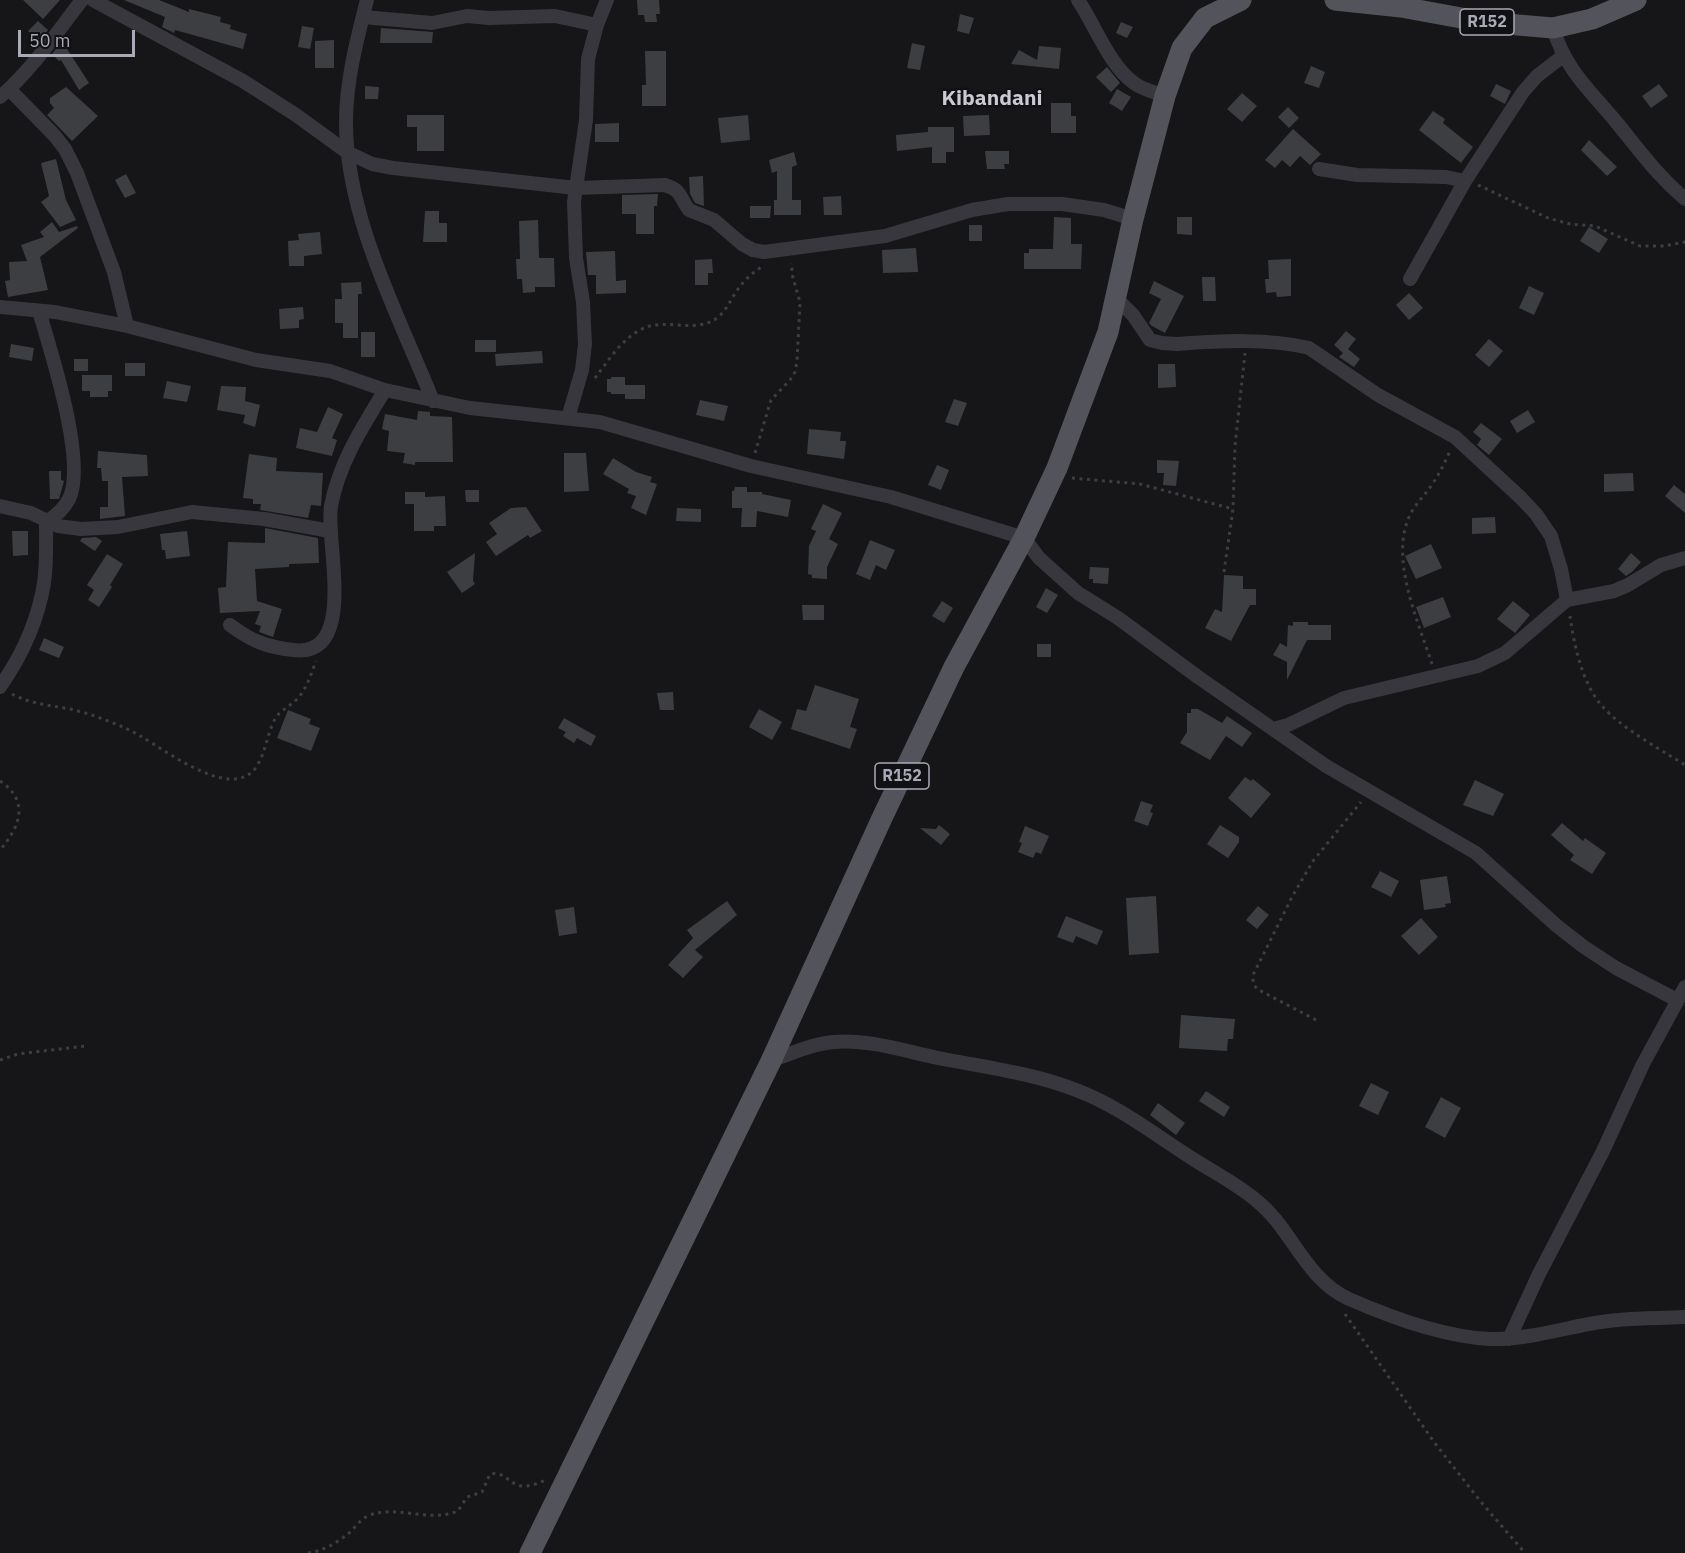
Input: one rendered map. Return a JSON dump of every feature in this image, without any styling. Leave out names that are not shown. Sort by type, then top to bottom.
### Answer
[{"type":"main road","name":"R152","points":[[530,1553],[771,1061],[954,667],[1024,538],[1053,478],[1107,332],[1165,96],[1182,48],[1205,18],[1241,0]]},
{"type":"main road","name":"R152","points":[[1335,0],[1401,7],[1483,22],[1553,28],[1592,19],[1636,0]]},
{"type":"street","points":[[82,0],[4,93],[55,136],[65,149],[77,173],[114,272],[127,326]]},
{"type":"street","points":[[93,0],[243,81],[324,134],[347,152],[372,164],[576,188],[665,185],[681,194],[689,210],[714,220],[742,244],[753,250],[764,252],[885,236],[972,210],[1008,204],[1062,204],[1104,210],[1133,219]]},
{"type":"street","points":[[367,0],[351,73],[346,119],[347,152],[366,232],[383,281],[433,400]]},
{"type":"street","points":[[568,418],[582,370],[585,344],[574,220],[576,188],[586,120],[588,59],[597,25],[607,0]]},
{"type":"street","points":[[1078,0],[1109,52],[1134,84],[1165,96]]},
{"type":"street","points":[[363,17],[432,22],[467,16],[497,18],[555,16],[597,25]]},
{"type":"street","points":[[1553,28],[1563,56],[1574,74],[1663,180],[1685,199]]},
{"type":"street","points":[[1410,279],[1465,181],[1523,92],[1537,76],[1563,56]]},
{"type":"street","points":[[324,134],[339,128],[346,119]]},
{"type":"street","points":[[1319,169],[1368,176],[1446,177],[1465,181]]},
{"type":"street","points":[[1115,297],[1133,315],[1150,340],[1170,344],[1244,342],[1297,345],[1309,348],[1378,395],[1455,437],[1494,471],[1536,514],[1551,536],[1567,600]]},
{"type":"street","points":[[0,307],[70,315],[127,326],[256,360],[330,371],[385,390],[433,400],[504,412],[600,422],[751,466],[891,496],[1024,538],[1039,558],[1078,594],[1126,624],[1326,766],[1476,852],[1557,926],[1584,947],[1616,968],[1677,1000]]},
{"type":"street","points":[[39,311],[73,442],[74,459],[74,482],[69,499],[56,516],[46,522]]},
{"type":"street","points":[[230,625],[258,643],[284,649],[298,651],[313,649],[324,641],[333,615],[334,569],[330,531],[331,508],[345,460],[385,390]]},
{"type":"street","points":[[0,506],[31,513],[46,522],[69,528],[118,527],[192,512],[248,517],[330,531]]},
{"type":"street","points":[[1,686],[19,657],[37,610],[44,583],[46,522]]},
{"type":"street","points":[[1273,729],[1288,725],[1344,698],[1478,666],[1505,652],[1567,600],[1614,591],[1661,565],[1685,558]]},
{"type":"street","points":[[1509,1339],[1539,1274],[1604,1150],[1643,1064],[1685,987]]},
{"type":"street","points":[[771,1061],[815,1045],[837,1042],[871,1044],[1045,1080],[1076,1089],[1146,1127],[1192,1159],[1234,1183],[1259,1202],[1323,1282],[1347,1298],[1445,1332],[1467,1337],[1509,1339],[1592,1323],[1685,1317]]},
{"type":"path","points":[[1465,181],[1548,218],[1570,224],[1595,226],[1640,246],[1664,246],[1685,242]]},
{"type":"path","points":[[574,398],[590,385],[621,346],[636,333],[644,328],[698,325],[716,319],[726,309],[746,278],[790,249]]},
{"type":"path","points":[[751,466],[771,400],[790,380],[795,372],[797,361],[800,302],[791,271],[790,249]]},
{"type":"path","points":[[1224,572],[1233,509],[1235,446],[1244,368],[1244,342]]},
{"type":"path","points":[[1437,677],[1411,596],[1402,545],[1406,523],[1441,471],[1455,437]]},
{"type":"path","points":[[1053,478],[1140,484],[1233,509]]},
{"type":"path","points":[[1567,600],[1572,635],[1580,660],[1588,683],[1601,705],[1617,721],[1685,765]]},
{"type":"path","points":[[1,686],[19,698],[86,713],[126,728],[155,743],[178,761],[237,781],[248,776],[257,766],[277,715],[292,704],[305,687],[324,641]]},
{"type":"path","points":[[0,781],[14,791],[19,805],[16,830],[0,850]]},
{"type":"path","points":[[1316,1020],[1257,988],[1253,983],[1252,975],[1313,861],[1370,791]]},
{"type":"path","points":[[0,1060],[18,1054],[86,1046]]},
{"type":"path","points":[[1342,1309],[1434,1442],[1525,1553]]},
{"type":"path","points":[[308,1553],[327,1547],[372,1514],[401,1512],[442,1515],[458,1511],[467,1497],[482,1492],[490,1474],[502,1474],[515,1484],[522,1486],[545,1481],[571,1467]]},
{"type":"building","points":[[23,0],[60,0],[43,19]]},
{"type":"building","points":[[124,0],[159,0],[189,12],[189,9],[221,17],[220,22],[231,25],[230,29],[247,34],[243,49],[175,30],[174,33],[162,27],[165,17]]},
{"type":"building","points":[[637,0],[659,0],[660,14],[656,14],[657,22],[645,22],[644,15],[638,15]]},
{"type":"building","points":[[960,14],[974,18],[969,34],[957,31]]},
{"type":"building","points":[[38,21],[48,30],[39,42],[28,31]]},
{"type":"building","points":[[1121,22],[1133,27],[1127,38],[1116,33]]},
{"type":"building","points":[[302,26],[314,28],[310,49],[298,47]]},
{"type":"building","points":[[381,28],[433,32],[432,43],[380,43]]},
{"type":"building","points":[[334,40],[334,68],[315,68],[315,41]]},
{"type":"building","points":[[62,41],[89,83],[79,90],[61,60],[59,61],[52,54]]},
{"type":"building","points":[[912,43],[925,46],[920,70],[907,68]]},
{"type":"building","points":[[1039,46],[1061,48],[1059,69],[1011,64],[1019,50],[1037,60]]},
{"type":"building","points":[[645,51],[666,51],[666,106],[642,106],[642,85],[646,85]]},
{"type":"building","points":[[1311,66],[1325,72],[1319,88],[1304,83]]},
{"type":"building","points":[[1107,67],[1120,83],[1111,92],[1096,77]]},
{"type":"building","points":[[1496,84],[1511,91],[1505,104],[1490,96]]},
{"type":"building","points":[[1659,84],[1668,96],[1651,108],[1642,96]]},
{"type":"building","points":[[365,86],[379,87],[378,99],[365,99]]},
{"type":"building","points":[[66,87],[98,116],[72,141],[47,115],[54,108],[50,103],[50,98]]},
{"type":"building","points":[[1117,89],[1131,97],[1122,111],[1109,103]]},
{"type":"building","points":[[1242,93],[1257,106],[1242,122],[1227,109]]},
{"type":"building","points":[[1051,103],[1071,103],[1071,116],[1076,116],[1076,133],[1051,133]]},
{"type":"building","points":[[1288,107],[1299,118],[1289,128],[1278,117]]},
{"type":"building","points":[[1433,111],[1445,119],[1443,123],[1473,147],[1461,163],[1419,130]]},
{"type":"building","points":[[407,115],[444,115],[444,151],[417,151],[417,127],[407,127]]},
{"type":"building","points":[[748,115],[750,140],[721,143],[718,118]]},
{"type":"building","points":[[989,115],[990,135],[964,136],[963,116]]},
{"type":"building","points":[[619,123],[619,142],[595,142],[595,124]]},
{"type":"building","points":[[928,127],[954,127],[954,152],[946,152],[946,163],[932,163],[932,147],[897,151],[896,135],[928,132]]},
{"type":"building","points":[[1293,129],[1321,154],[1310,165],[1300,156],[1290,167],[1282,160],[1275,168],[1265,160]]},
{"type":"building","points":[[1589,140],[1617,167],[1607,176],[1581,150]]},
{"type":"building","points":[[985,151],[1009,151],[1009,164],[1004,164],[1005,169],[987,169]]},
{"type":"building","points":[[794,152],[797,165],[792,167],[792,200],[801,200],[801,215],[774,215],[774,200],[777,200],[777,171],[772,173],[769,160]]},
{"type":"building","points":[[56,159],[66,200],[76,220],[60,227],[41,202],[49,196],[41,163]]},
{"type":"building","points":[[126,174],[136,193],[125,198],[115,180]]},
{"type":"building","points":[[703,176],[704,206],[695,203],[690,194],[689,177]]},
{"type":"building","points":[[658,194],[657,206],[654,206],[654,234],[636,234],[636,214],[622,214],[622,195]]},
{"type":"building","points":[[841,196],[842,215],[824,215],[823,197]]},
{"type":"building","points":[[750,206],[771,206],[770,218],[750,218]]},
{"type":"building","points":[[425,211],[439,211],[439,223],[447,223],[447,242],[423,242]]},
{"type":"building","points":[[1054,217],[1071,218],[1071,244],[1082,244],[1081,269],[1024,269],[1024,253],[1029,253],[1029,249],[1053,249]]},
{"type":"building","points":[[1177,217],[1192,217],[1192,235],[1177,234]]},
{"type":"building","points":[[538,220],[539,258],[554,258],[555,287],[535,287],[535,292],[523,293],[522,279],[517,279],[516,259],[520,259],[519,221]]},
{"type":"building","points":[[52,222],[59,232],[77,226],[78,228],[40,257],[48,290],[8,297],[5,281],[10,280],[9,262],[27,261],[21,245],[44,237],[40,232]]},
{"type":"building","points":[[969,225],[982,225],[982,241],[969,241]]},
{"type":"building","points":[[1589,227],[1608,239],[1599,253],[1580,241]]},
{"type":"building","points":[[320,232],[322,254],[304,256],[304,266],[289,266],[288,241],[299,240],[298,234]]},
{"type":"building","points":[[916,248],[918,272],[883,273],[882,250]]},
{"type":"building","points":[[615,251],[616,281],[626,280],[626,293],[596,294],[596,275],[588,275],[586,252]]},
{"type":"building","points":[[712,259],[713,273],[708,273],[708,285],[695,285],[695,260]]},
{"type":"building","points":[[1291,259],[1291,296],[1277,297],[1276,292],[1266,293],[1265,279],[1269,279],[1268,260]]},
{"type":"building","points":[[1202,277],[1215,277],[1216,301],[1203,301]]},
{"type":"building","points":[[1154,281],[1184,296],[1165,333],[1149,323],[1161,299],[1149,293]]},
{"type":"building","points":[[361,282],[362,294],[358,294],[358,338],[343,338],[343,323],[335,323],[335,299],[342,299],[341,283]]},
{"type":"building","points":[[1529,286],[1544,293],[1534,315],[1519,308]]},
{"type":"building","points":[[1409,293],[1423,308],[1409,320],[1396,305]]},
{"type":"building","points":[[303,307],[304,319],[299,320],[299,328],[280,329],[279,309]]},
{"type":"building","points":[[1346,331],[1356,339],[1348,349],[1360,359],[1354,367],[1339,357],[1343,353],[1334,345]]},
{"type":"building","points":[[361,332],[375,332],[375,357],[361,357]]},
{"type":"building","points":[[1489,339],[1503,351],[1489,367],[1475,355]]},
{"type":"building","points":[[475,340],[496,340],[496,352],[475,352]]},
{"type":"building","points":[[11,344],[34,348],[32,361],[9,357]]},
{"type":"building","points":[[542,351],[543,363],[496,366],[495,354]]},
{"type":"building","points":[[74,359],[88,359],[88,371],[74,371]]},
{"type":"building","points":[[125,363],[145,363],[145,376],[125,376]]},
{"type":"building","points":[[1158,364],[1175,364],[1176,387],[1158,388]]},
{"type":"building","points":[[82,375],[112,375],[112,391],[108,391],[108,397],[90,397],[90,391],[82,391]]},
{"type":"building","points":[[625,377],[625,385],[645,385],[645,399],[625,399],[625,394],[607,392],[607,379]]},
{"type":"building","points":[[167,381],[191,386],[187,402],[163,398]]},
{"type":"building","points":[[221,386],[246,387],[245,401],[260,405],[255,427],[243,423],[245,415],[217,410]]},
{"type":"building","points":[[954,399],[967,403],[958,426],[945,422]]},
{"type":"building","points":[[700,400],[728,406],[724,421],[696,415]]},
{"type":"building","points":[[328,407],[343,414],[332,438],[337,440],[332,456],[296,448],[300,428],[317,432]]},
{"type":"building","points":[[1528,410],[1535,422],[1517,433],[1510,421]]},
{"type":"building","points":[[418,411],[430,412],[430,416],[452,417],[453,462],[415,462],[415,465],[403,463],[405,453],[387,451],[389,431],[382,429],[385,414],[417,420]]},
{"type":"building","points":[[1481,423],[1502,439],[1489,455],[1477,445],[1481,439],[1473,432]]},
{"type":"building","points":[[809,429],[841,432],[840,441],[846,441],[844,459],[807,454]]},
{"type":"building","points":[[98,451],[147,455],[148,476],[122,477],[125,516],[100,519],[100,507],[108,507],[108,481],[102,481],[101,468],[97,468]]},
{"type":"building","points":[[564,453],[586,453],[589,491],[564,492]]},
{"type":"building","points":[[249,454],[277,458],[276,471],[323,473],[321,506],[311,505],[308,518],[260,510],[261,504],[253,504],[253,499],[243,498]]},
{"type":"building","points":[[613,458],[636,472],[652,477],[650,482],[657,484],[646,515],[631,508],[636,496],[627,493],[629,489],[603,474]]},
{"type":"building","points":[[1157,460],[1179,461],[1176,486],[1163,485],[1164,473],[1157,473]]},
{"type":"building","points":[[937,465],[949,470],[941,490],[928,485]]},
{"type":"building","points":[[49,471],[61,471],[61,480],[64,481],[59,499],[50,499]]},
{"type":"building","points":[[1633,473],[1634,491],[1604,492],[1604,474]]},
{"type":"building","points":[[1674,485],[1685,494],[1685,513],[1665,496]]},
{"type":"building","points":[[735,487],[747,487],[747,492],[762,492],[762,494],[791,500],[788,517],[757,511],[756,527],[741,527],[742,508],[732,508],[732,491]]},
{"type":"building","points":[[465,490],[479,490],[479,502],[466,502]]},
{"type":"building","points":[[405,492],[425,492],[425,497],[445,496],[446,526],[434,526],[434,531],[414,531],[414,504],[405,504]]},
{"type":"building","points":[[823,504],[842,513],[829,539],[838,544],[827,567],[827,579],[812,578],[812,575],[808,574],[809,546],[816,531],[811,529]]},
{"type":"building","points":[[526,507],[542,531],[530,538],[528,535],[496,556],[486,542],[497,534],[489,523],[511,508]]},
{"type":"building","points":[[677,508],[701,509],[701,522],[676,521]]},
{"type":"building","points":[[1495,517],[1496,533],[1472,534],[1472,518]]},
{"type":"building","points":[[265,528],[318,538],[319,563],[289,564],[289,567],[255,569],[257,601],[282,609],[273,637],[259,632],[261,626],[255,624],[260,611],[220,613],[218,588],[226,587],[228,542],[265,543]]},
{"type":"building","points":[[12,531],[28,531],[28,555],[13,556]]},
{"type":"building","points":[[187,531],[190,556],[166,559],[160,534]]},
{"type":"building","points":[[96,537],[102,541],[95,551],[80,541],[82,538]]},
{"type":"building","points":[[870,540],[895,550],[886,570],[876,565],[870,580],[856,574]]},
{"type":"building","points":[[1431,544],[1442,568],[1416,579],[1405,556]]},
{"type":"building","points":[[475,553],[473,581],[475,584],[462,593],[447,572]]},
{"type":"building","points":[[1631,553],[1641,562],[1626,576],[1618,569]]},
{"type":"building","points":[[107,554],[123,564],[99,607],[88,600],[94,590],[87,585]]},
{"type":"building","points":[[1090,567],[1109,568],[1108,584],[1093,583],[1093,579],[1089,579]]},
{"type":"building","points":[[1224,575],[1243,576],[1243,589],[1256,589],[1256,605],[1250,605],[1231,641],[1205,628],[1215,609],[1222,612]]},
{"type":"building","points":[[1046,588],[1058,595],[1047,613],[1036,607]]},
{"type":"building","points":[[1443,597],[1451,617],[1424,628],[1416,607]]},
{"type":"building","points":[[942,601],[953,608],[944,623],[932,616]]},
{"type":"building","points":[[1513,601],[1530,615],[1515,633],[1497,619]]},
{"type":"building","points":[[802,605],[824,605],[824,620],[803,620]]},
{"type":"building","points":[[1293,622],[1308,622],[1308,625],[1331,625],[1331,640],[1307,640],[1287,680],[1287,662],[1273,655],[1280,643],[1287,647],[1288,625],[1293,626]]},
{"type":"building","points":[[44,638],[64,647],[59,658],[39,650]]},
{"type":"building","points":[[1037,644],[1051,644],[1051,657],[1037,657]]},
{"type":"building","points":[[815,685],[859,699],[850,727],[857,729],[850,749],[791,729],[797,709],[806,711]]},
{"type":"building","points":[[673,692],[674,710],[660,710],[657,693]]},
{"type":"building","points":[[759,709],[782,722],[772,740],[749,727]]},
{"type":"building","points":[[1191,709],[1198,709],[1222,723],[1227,716],[1252,733],[1242,747],[1226,736],[1210,760],[1180,743],[1187,732],[1187,713],[1191,713]]},
{"type":"building","points":[[288,710],[311,719],[309,724],[320,728],[311,751],[277,738]]},
{"type":"building","points":[[564,718],[596,736],[591,746],[577,738],[574,743],[563,736],[566,732],[558,728]]},
{"type":"building","points":[[1245,777],[1251,781],[1253,779],[1271,794],[1251,818],[1228,798]]},
{"type":"building","points":[[1475,780],[1504,794],[1493,816],[1463,805]]},
{"type":"building","points":[[1141,801],[1153,805],[1150,812],[1153,813],[1148,826],[1134,821]]},
{"type":"building","points":[[1562,823],[1583,841],[1585,838],[1606,853],[1592,874],[1570,860],[1574,855],[1551,835]]},
{"type":"building","points":[[939,825],[950,834],[941,845],[920,828],[936,829]]},
{"type":"building","points":[[1220,825],[1239,837],[1239,842],[1228,858],[1207,844]]},
{"type":"building","points":[[1025,826],[1049,836],[1041,854],[1036,852],[1033,858],[1018,852]]},
{"type":"building","points":[[1380,871],[1399,881],[1391,897],[1371,887]]},
{"type":"building","points":[[1447,876],[1451,903],[1445,904],[1446,907],[1424,910],[1420,880]]},
{"type":"building","points":[[1156,896],[1159,953],[1129,955],[1126,898]]},
{"type":"building","points":[[727,901],[737,915],[695,950],[703,957],[683,978],[668,965],[693,938],[687,930]]},
{"type":"building","points":[[1258,906],[1269,915],[1257,929],[1246,920]]},
{"type":"building","points":[[574,907],[577,933],[559,936],[555,910]]},
{"type":"building","points":[[1066,916],[1103,931],[1097,945],[1076,936],[1073,943],[1057,937]]},
{"type":"building","points":[[1421,918],[1438,937],[1419,955],[1401,936]]},
{"type":"building","points":[[1181,1015],[1235,1019],[1233,1039],[1228,1039],[1227,1051],[1179,1048]]},
{"type":"building","points":[[1371,1083],[1389,1092],[1378,1115],[1359,1106]]},
{"type":"building","points":[[1206,1091],[1230,1107],[1224,1117],[1199,1101]]},
{"type":"building","points":[[1441,1097],[1461,1108],[1445,1138],[1425,1127]]},
{"type":"building","points":[[1158,1103],[1185,1123],[1176,1135],[1150,1115]]},
{"type":"district","name":"Kibandani","points":[[992,99]]}]
